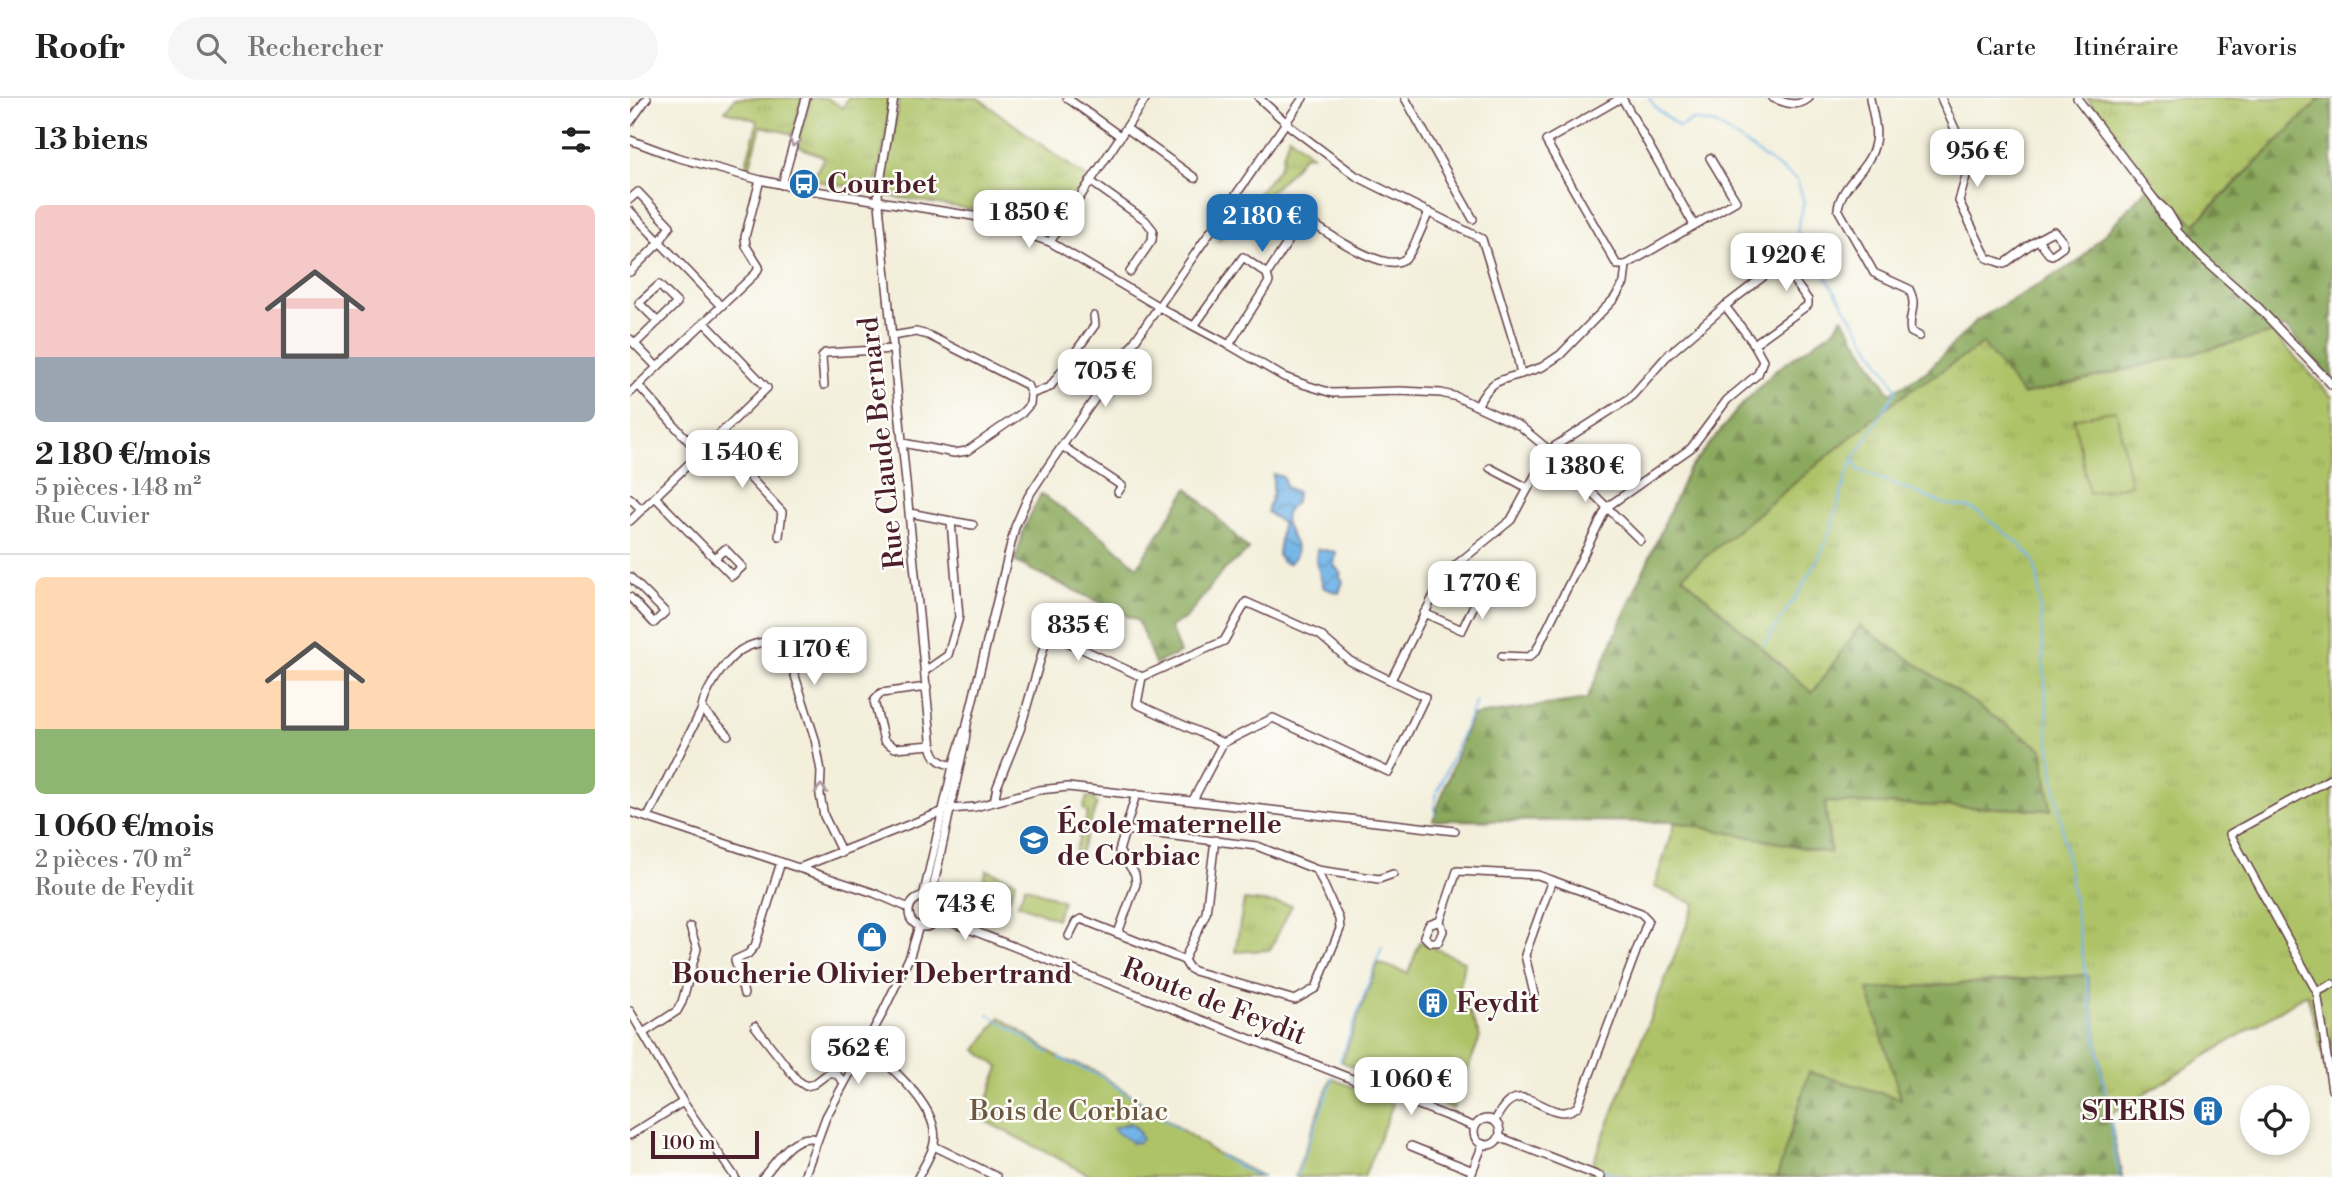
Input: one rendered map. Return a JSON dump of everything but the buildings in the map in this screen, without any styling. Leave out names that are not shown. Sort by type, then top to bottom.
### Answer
[{"type":"street","points":[[630,122],[647,98]]},
{"type":"street","points":[[782,185],[806,98]]},
{"type":"street","name":"Rue Claude Bernard","points":[[894,98],[878,194],[933,745]]},
{"type":"street","points":[[1067,98],[1120,136]]},
{"type":"street","points":[[1049,242],[1146,98]]},
{"type":"street","points":[[1259,98],[1356,176],[1482,239],[1521,374]]},
{"type":"street","points":[[927,898],[1015,527],[1028,497],[1303,98]]},
{"type":"street","points":[[1405,98],[1473,219]]},
{"type":"street","points":[[1694,225],[1622,98],[1546,141],[1616,265],[1626,265],[1736,201],[1710,158]]},
{"type":"street","points":[[1773,98],[1788,104],[1799,104],[1810,98]]},
{"type":"street","points":[[1871,98],[1875,142],[1867,163],[1839,197],[1838,209],[1874,273],[1909,289],[1915,306],[1909,323],[1912,331],[1919,336]]},
{"type":"street","points":[[1941,98],[1970,162],[1959,201],[1987,258],[2004,264],[2038,240]]},
{"type":"street","points":[[2077,98],[2155,200],[2168,212],[2178,231],[2201,257],[2258,307],[2332,385]]},
{"type":"street","points":[[1126,128],[1195,178]]},
{"type":"street","points":[[630,140],[676,157],[760,180],[973,216],[1049,242],[1284,377],[1332,393],[1441,393],[1477,406],[1520,426],[1549,450],[1640,540]]},
{"type":"street","points":[[630,393],[756,273],[759,267],[746,246],[745,237],[760,180]]},
{"type":"street","points":[[1090,181],[1145,220],[1153,230],[1152,240],[1130,272]]},
{"type":"street","points":[[630,199],[638,192],[670,226],[659,243],[630,272]]},
{"type":"street","points":[[1267,274],[1301,222],[1312,223],[1368,257],[1397,262],[1406,258],[1429,212]]},
{"type":"street","points":[[631,215],[721,306]]},
{"type":"street","points":[[1194,326],[1243,257],[1267,274],[1269,282],[1230,345]]},
{"type":"street","points":[[1477,406],[1486,388],[1496,382],[1542,367],[1560,355],[1614,299],[1624,283],[1626,265]]},
{"type":"street","points":[[1391,680],[1441,581],[1451,569],[1511,520],[1549,450],[1630,398],[1667,356],[1772,270],[1786,270],[1808,300],[1808,305],[1754,345]]},
{"type":"street","points":[[657,367],[632,342],[658,322],[677,303],[659,285],[639,303],[658,322]]},
{"type":"street","points":[[1502,656],[1529,657],[1536,651],[1607,507],[1691,448],[1727,400],[1758,374],[1763,360],[1725,306]]},
{"type":"street","points":[[1031,394],[1050,387],[1095,325],[1094,316]]},
{"type":"street","points":[[630,522],[767,388],[704,322]]},
{"type":"street","points":[[892,336],[916,332],[928,335],[1027,384],[1031,394],[1030,404],[1021,414],[967,451],[954,453],[903,443]]},
{"type":"street","points":[[824,385],[822,357],[825,353],[894,349]]},
{"type":"street","points":[[638,385],[701,454]]},
{"type":"street","points":[[715,440],[782,512],[779,536]]},
{"type":"street","points":[[1062,446],[1122,486],[1118,492]]},
{"type":"street","points":[[1490,467],[1528,488]]},
{"type":"street","points":[[630,498],[642,510]]},
{"type":"street","points":[[656,498],[716,557]]},
{"type":"street","points":[[910,513],[973,525]]},
{"type":"street","points":[[925,671],[948,655],[959,617],[951,521]]},
{"type":"street","points":[[630,577],[640,587],[665,612],[654,623],[630,597],[640,587]]},
{"type":"street","points":[[1424,613],[1462,630],[1477,598],[1441,581]]},
{"type":"street","points":[[994,802],[997,787],[1020,730],[1048,633],[1142,677],[1224,641],[1246,602],[1320,635],[1350,660],[1425,697],[1389,772],[1273,718],[1223,743],[1194,800]]},
{"type":"street","points":[[648,817],[702,709],[702,700],[716,679],[737,653],[771,640],[784,641],[815,739],[821,771],[820,795],[824,816],[842,853]]},
{"type":"street","points":[[1142,677],[1137,704],[1223,743]]},
{"type":"street","points":[[927,687],[881,693],[874,701],[884,741],[895,748],[933,745],[937,760],[956,767]]},
{"type":"street","points":[[702,709],[728,735]]},
{"type":"street","points":[[2332,778],[2230,834],[2317,992],[2332,1090]]},
{"type":"street","points":[[799,868],[946,810],[994,802],[1039,790],[1068,787],[1455,831]]},
{"type":"street","points":[[1118,933],[1136,884],[1135,874],[1119,852],[1136,794]]},
{"type":"street","points":[[630,811],[874,893],[909,908]]},
{"type":"street","points":[[1124,830],[1257,846],[1317,870],[1379,879],[1393,874]]},
{"type":"street","points":[[1184,960],[1206,913],[1215,840]]},
{"type":"street","points":[[725,962],[748,954],[755,946],[781,862]]},
{"type":"street","points":[[1069,936],[1076,922],[1081,919],[1184,960],[1194,971],[1295,1000],[1316,988],[1340,929],[1339,919],[1317,870]]},
{"type":"street","points":[[1440,921],[1457,871],[1538,875],[1641,913],[1648,920],[1578,1106],[1571,1112],[1561,1113],[1526,1098],[1516,1097],[1507,1100],[1495,1121]]},
{"type":"street","points":[[1534,994],[1525,955],[1552,880]]},
{"type":"street","points":[[917,898],[927,898],[937,906],[938,917],[930,925],[919,926],[911,919],[909,908],[917,898]]},
{"type":"street","name":"Route de Feydit","points":[[938,917],[1475,1127]]},
{"type":"street","points":[[804,1177],[817,1139],[844,1082],[910,956],[919,926]]},
{"type":"street","points":[[643,1033],[677,1011],[682,1002],[697,949],[690,927]]},
{"type":"street","points":[[735,960],[744,994]]},
{"type":"street","points":[[2317,992],[2332,984]]},
{"type":"street","points":[[630,1011],[683,1102],[735,1177]]},
{"type":"street","points":[[755,1026],[797,1080],[806,1086],[814,1084],[830,1072],[844,1082]]},
{"type":"street","points":[[866,1044],[927,1108],[934,1130],[934,1146],[918,1177]]},
{"type":"street","points":[[630,1135],[683,1102]]},
{"type":"street","points":[[1485,1119],[1495,1121],[1500,1128],[1499,1137],[1492,1144],[1483,1144],[1475,1138],[1477,1123],[1485,1119]]},
{"type":"street","points":[[763,1177],[798,1140],[804,1137],[817,1139]]},
{"type":"street","points":[[1499,1137],[1601,1177]]},
{"type":"street","points":[[1411,1146],[1471,1174],[1483,1144]]},
{"type":"street","points":[[934,1146],[996,1177]]},
{"type":"green space","points":[[735,98],[802,98],[793,134],[761,126],[749,169],[745,167],[758,121],[725,111]]},
{"type":"green space","points":[[810,98],[827,98],[843,108],[848,98],[889,98],[887,130],[875,188],[871,191],[812,180],[824,157],[797,146]]},
{"type":"green space","points":[[900,98],[978,98],[1087,178],[1050,235],[974,210],[882,195]]},
{"type":"green space","points":[[2087,98],[2321,98],[2194,224],[2151,184]]},
{"type":"green space","points":[[2321,98],[2332,98],[2332,379],[2285,327],[2269,334],[2023,395],[1983,344],[1893,402],[1682,576],[1812,693],[1860,626],[2042,749],[2051,810],[1825,802],[1830,853],[1675,822],[1433,820],[1471,716],[1587,699],[1687,472],[1738,409],[1776,370],[1835,329],[1842,317],[1890,393],[1927,371],[1977,320],[2079,261],[2151,184],[2195,224]]},
{"type":"green space","points":[[1289,136],[1312,155],[1303,156],[1291,172],[1218,241],[1279,168]]},
{"type":"green space","points":[[2273,333],[2332,397],[2332,1087],[2307,994],[2109,1115],[2087,975],[1869,990],[1901,1099],[1810,1072],[1777,1177],[1588,1175],[1695,904],[1654,887],[1675,822],[1831,853],[1825,802],[2051,810],[2042,749],[1860,626],[1812,694],[1682,576],[1893,402],[1983,344]]},
{"type":"green space","points":[[2116,410],[2131,485],[2089,493],[2074,419]]},
{"type":"green space","points":[[1188,488],[1249,550],[1224,570],[1186,618],[1170,627],[1180,653],[1155,664],[1138,621],[1015,562],[1024,528],[1041,494],[1103,537],[1137,567]]},
{"type":"green space","points":[[1087,797],[1093,798],[1097,804],[1080,853],[1075,851],[1088,813],[1083,809]]},
{"type":"green space","points":[[987,870],[1016,881],[1009,899],[980,888]]},
{"type":"green space","points":[[1025,886],[1063,901],[1056,919],[1018,904]]},
{"type":"green space","points":[[1244,900],[1292,905],[1270,950],[1235,952]]},
{"type":"green space","points":[[1420,942],[1464,961],[1460,988],[1480,1037],[1453,1109],[1444,1105],[1431,1089],[1369,1065],[1362,1071],[1342,1062],[1378,963],[1408,973]]},
{"type":"green space","points":[[2087,975],[2109,1115],[2122,1177],[1777,1177],[1809,1072],[1901,1099],[1868,990]]},
{"type":"green space","name":"Bois de Corbiac","points":[[1000,1017],[1061,1059],[1092,1069],[1216,1153],[1263,1177],[1094,1177],[981,1119],[999,1067],[976,1050]]},
{"type":"green space","points":[[1331,1078],[1393,1104],[1364,1177],[1295,1177]]},
{"type":"water","points":[[1273,474],[1283,477],[1286,487],[1297,492],[1296,502],[1288,510],[1285,519],[1297,550],[1295,557],[1288,564],[1282,562],[1278,555],[1282,523],[1267,512],[1273,492]]},
{"type":"water","points":[[1317,549],[1336,552],[1334,565],[1343,581],[1339,593],[1324,588],[1316,562]]},
{"type":"water","points":[[1129,1123],[1140,1134],[1142,1139],[1139,1142],[1132,1143],[1113,1128]]},
{"type":"waterway","points":[[1649,98],[1657,109],[1679,127],[1693,120],[1716,124],[1797,180],[1804,202],[1797,231],[1897,389],[1854,458],[1857,469],[1944,504],[1967,507],[1978,512],[2017,542],[2033,559],[2038,579],[2048,730],[2055,786],[2119,1177]]},
{"type":"waterway","points":[[1764,645],[1809,576],[1824,546],[1854,458]]},
{"type":"waterway","points":[[1435,814],[1435,798],[1476,701]]},
{"type":"waterway","points":[[1340,1061],[1382,947]]},
{"type":"waterway","points":[[988,1014],[1049,1053]]},
{"type":"waterway","points":[[1058,1058],[1099,1075],[1180,1130]]},
{"type":"waterway","points":[[1296,1177],[1334,1076]]},
{"type":"waterway","points":[[1219,1156],[1260,1177]]},
{"type":"waterway","points":[[1601,1169],[1622,1177]]},
{"type":"place","name":"Courbet","points":[[804,184]]},
{"type":"place","name":"École maternelle de Corbiac","points":[[1034,840]]},
{"type":"place","name":"Boucherie Olivier Debertrand","points":[[872,937]]},
{"type":"place","name":"Feydit","points":[[1433,1003]]},
{"type":"place","name":"STERIS","points":[[2208,1111]]}]
